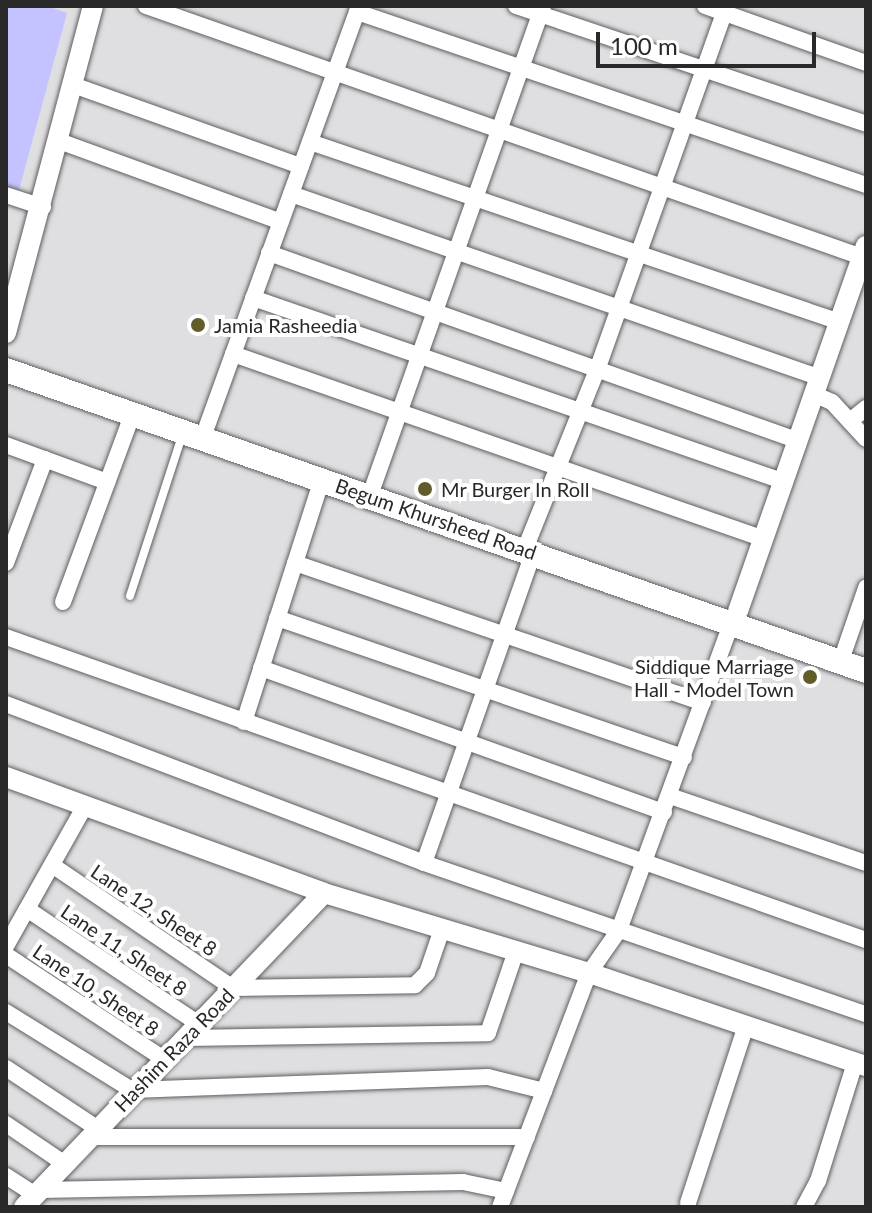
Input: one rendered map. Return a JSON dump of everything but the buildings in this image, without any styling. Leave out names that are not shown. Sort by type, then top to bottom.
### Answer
[{"type":"main road","name":"Begum Khursheed Road","points":[[6,356],[193,425],[374,484],[452,518]]},
{"type":"main road","name":"Begum Khursheed Road","points":[[6,370],[133,413],[193,425],[322,479],[452,518],[735,616],[856,652]]},
{"type":"main road","name":"Begum Khursheed Road","points":[[735,616],[866,671]]},
{"type":"street","points":[[6,333],[43,207],[93,6]]},
{"type":"street","points":[[6,1176],[33,1198],[463,1182],[503,1202],[589,973],[619,930],[667,804],[785,482],[864,252],[659,189],[499,129],[146,6]]},
{"type":"street","points":[[516,6],[542,10],[866,124]]},
{"type":"street","points":[[705,6],[866,63]]},
{"type":"street","points":[[193,425],[233,354],[358,9],[866,185]]},
{"type":"street","points":[[374,484],[542,10]]},
{"type":"street","points":[[424,863],[504,635],[558,467],[597,370],[724,13]]},
{"type":"street","points":[[73,85],[301,166]]},
{"type":"street","points":[[59,141],[281,222]]},
{"type":"street","points":[[310,142],[840,322]]},
{"type":"street","points":[[291,194],[618,308],[818,387],[866,439]]},
{"type":"street","points":[[6,195],[43,207]]},
{"type":"street","points":[[269,253],[435,316],[799,441]]},
{"type":"street","points":[[253,298],[785,482]]},
{"type":"street","points":[[233,354],[764,539]]},
{"type":"street","points":[[850,421],[866,408]]},
{"type":"street","points":[[63,602],[133,413]]},
{"type":"street","points":[[6,445],[107,482]]},
{"type":"street","points":[[6,563],[45,459]]},
{"type":"street","points":[[244,722],[322,479]]},
{"type":"street","points":[[295,563],[703,703]]},
{"type":"street","points":[[856,652],[866,588]]},
{"type":"street","points":[[277,618],[684,757]]},
{"type":"street","points":[[6,637],[866,940]]},
{"type":"street","points":[[261,668],[467,741],[866,863]]},
{"type":"street","points":[[6,704],[424,863],[865,1012]]},
{"type":"street","points":[[6,777],[324,893],[589,973],[860,1064],[818,1181],[804,1207]]},
{"type":"street","points":[[6,946],[85,806]]},
{"type":"street","name":"Lane 12, Sheet 8","points":[[52,865],[233,988]]},
{"type":"street","name":"Hashim Raza Road","points":[[33,1198],[132,1090],[165,1060],[324,893]]},
{"type":"street","name":"Lane 11, Sheet 8","points":[[27,909],[192,1031]]},
{"type":"street","points":[[233,988],[415,985],[427,973],[442,929]]},
{"type":"street","points":[[192,1031],[488,1033],[516,951]]},
{"type":"street","name":"Lane 10, Sheet 8","points":[[6,955],[165,1060]]},
{"type":"street","points":[[6,1012],[132,1090],[488,1077],[544,1091]]},
{"type":"street","points":[[688,1203],[746,1026]]},
{"type":"street","points":[[6,1068],[94,1133],[527,1137]]},
{"type":"street","points":[[6,1124],[65,1164]]},
{"type":"lane","points":[[130,596],[193,425]]},
{"type":"shaded area","points":[[6,6],[47,6],[67,13],[19,190],[6,186]]},
{"type":"place","name":"Jamia Rasheedia","points":[[198,325]]},
{"type":"place","name":"Mr Burger In Roll","points":[[425,489]]},
{"type":"place","name":"Siddique Marriage Hall - Model Town","points":[[810,677]]}]
